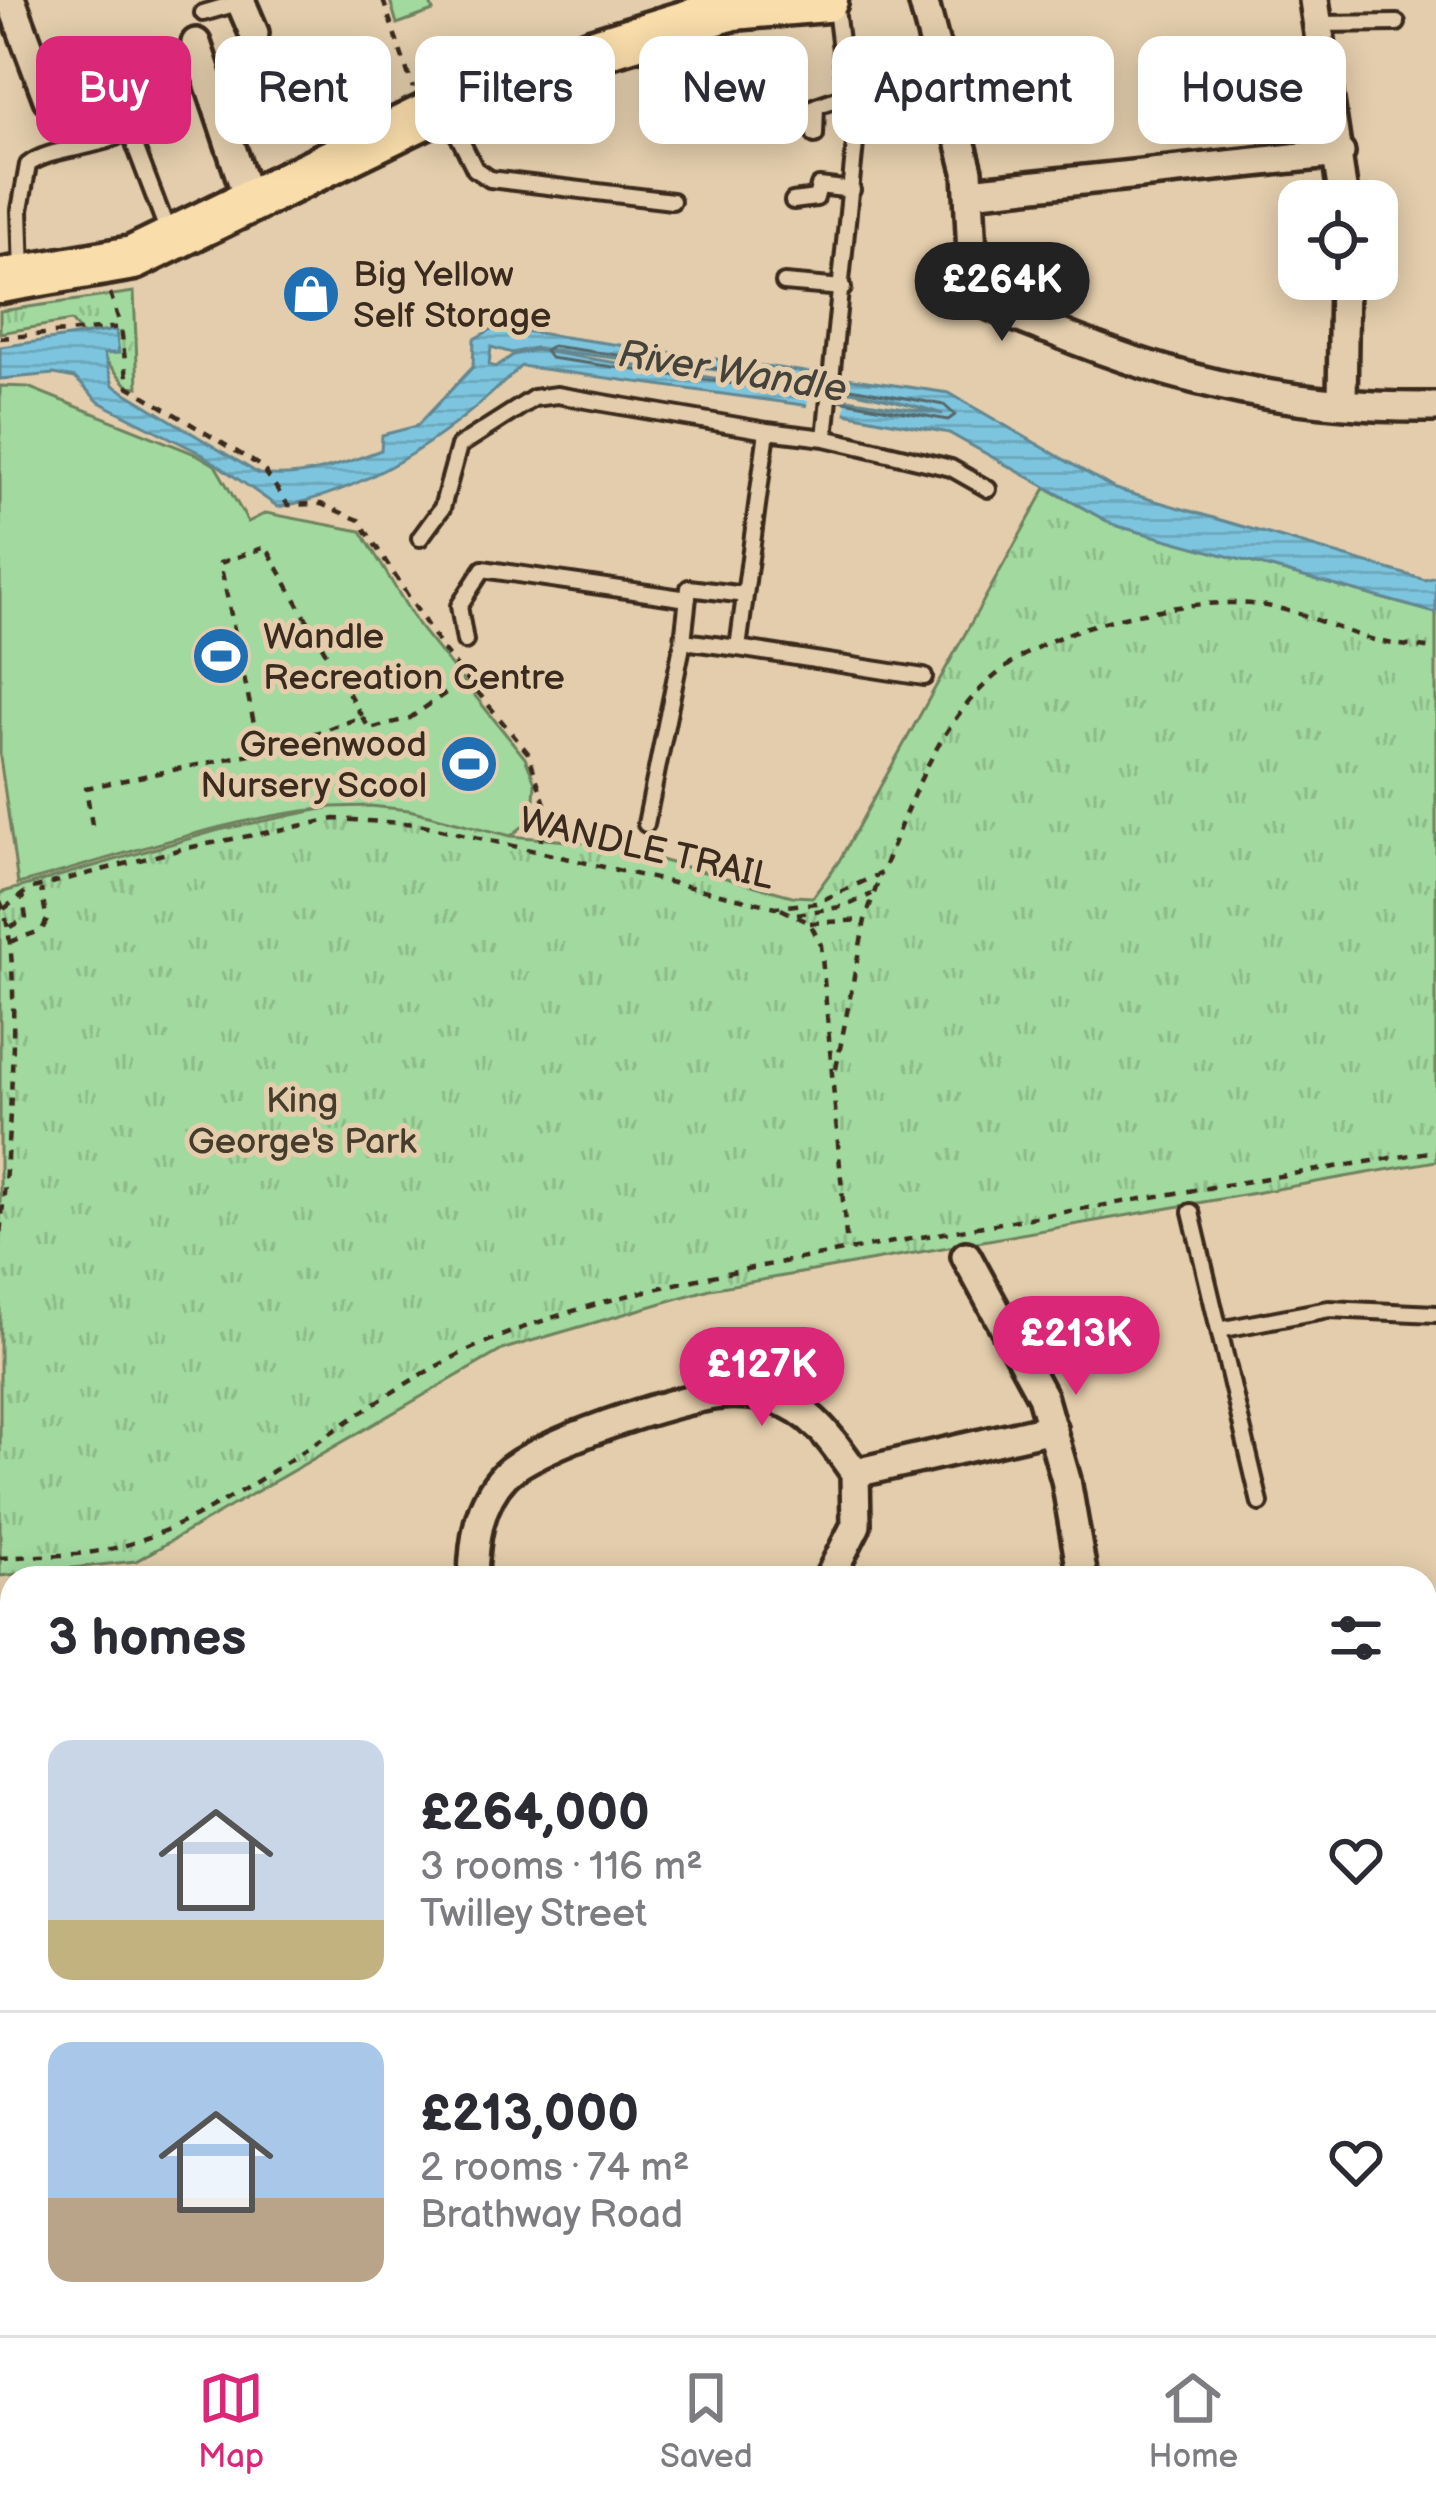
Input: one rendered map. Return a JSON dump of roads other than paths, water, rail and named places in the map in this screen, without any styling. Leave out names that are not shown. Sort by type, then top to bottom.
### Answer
[{"type":"main road","points":[[615,43],[732,4],[826,0]]},
{"type":"main road","points":[[11,280],[101,268],[170,240],[415,120]]},
{"type":"street","points":[[11,0],[36,69]]},
{"type":"street","points":[[922,0],[970,192],[973,292],[978,300],[1083,344],[1234,391],[1293,402],[1342,400]]},
{"type":"street","points":[[240,1],[254,33]]},
{"type":"street","points":[[1312,30],[1342,180]]},
{"type":"street","points":[[196,43],[248,198]]},
{"type":"street","points":[[970,192],[1340,153]]},
{"type":"street","points":[[1344,300],[1342,400],[1350,408],[1436,407]]},
{"type":"street","points":[[966,1256],[1029,1365],[1052,1428],[1081,1566]]},
{"type":"street","points":[[475,1566],[483,1507],[505,1475],[553,1445],[719,1394],[778,1400],[802,1411],[855,1473],[856,1525],[836,1566]]},
{"type":"street","points":[[855,1473],[1052,1428]]},
{"type":"street","points":[[0,1736],[0,1775]]},
{"type":"lane","points":[[836,0],[841,36]]},
{"type":"lane","points":[[203,13],[240,1]]},
{"type":"lane","points":[[1312,30],[1397,23]]},
{"type":"lane","points":[[815,135],[816,106],[832,100]]},
{"type":"lane","points":[[11,280],[28,165],[41,154],[83,151],[123,136],[170,240]]},
{"type":"lane","points":[[457,144],[475,169],[490,179],[672,201]]},
{"type":"lane","points":[[825,438],[855,144]]},
{"type":"lane","points":[[793,201],[816,199],[818,186],[852,190]]},
{"type":"lane","points":[[784,284],[843,288]]},
{"type":"lane","points":[[420,538],[442,508],[459,446],[534,398],[580,398],[825,438],[951,467],[988,489]]},
{"type":"lane","points":[[738,648],[767,430]]},
{"type":"lane","points":[[465,640],[459,606],[483,569],[688,599]]},
{"type":"lane","points":[[646,824],[689,588],[745,595]]},
{"type":"lane","points":[[683,641],[924,677]]},
{"type":"lane","points":[[1191,1212],[1260,1503]]},
{"type":"lane","points":[[1219,1330],[1330,1309],[1436,1314]]},
{"type":"water","name":"River Wandle","points":[[496,327],[949,393],[1115,489],[1425,580],[1436,577],[1436,613],[1114,525],[949,433],[803,405],[521,366],[468,414],[378,473],[346,488],[278,507],[202,454],[99,402],[75,378],[54,374],[0,379],[0,347],[116,330],[119,353],[104,354],[113,385],[259,474],[291,475],[381,450],[382,435],[417,426],[473,367],[474,339]],"holes":[[[491,347],[512,353],[534,348],[741,373],[846,390],[943,414],[535,350],[513,355],[496,367],[489,365]]]},
{"type":"place","name":"Big Yellow Self Storage","points":[[311,294]]},
{"type":"place","name":"Wandle Recreation Centre","points":[[221,656]]},
{"type":"place","name":"Greenwood Nursery Scool","points":[[469,764]]},
{"type":"park label","name":"King George's Park","points":[[302,1120]]}]
